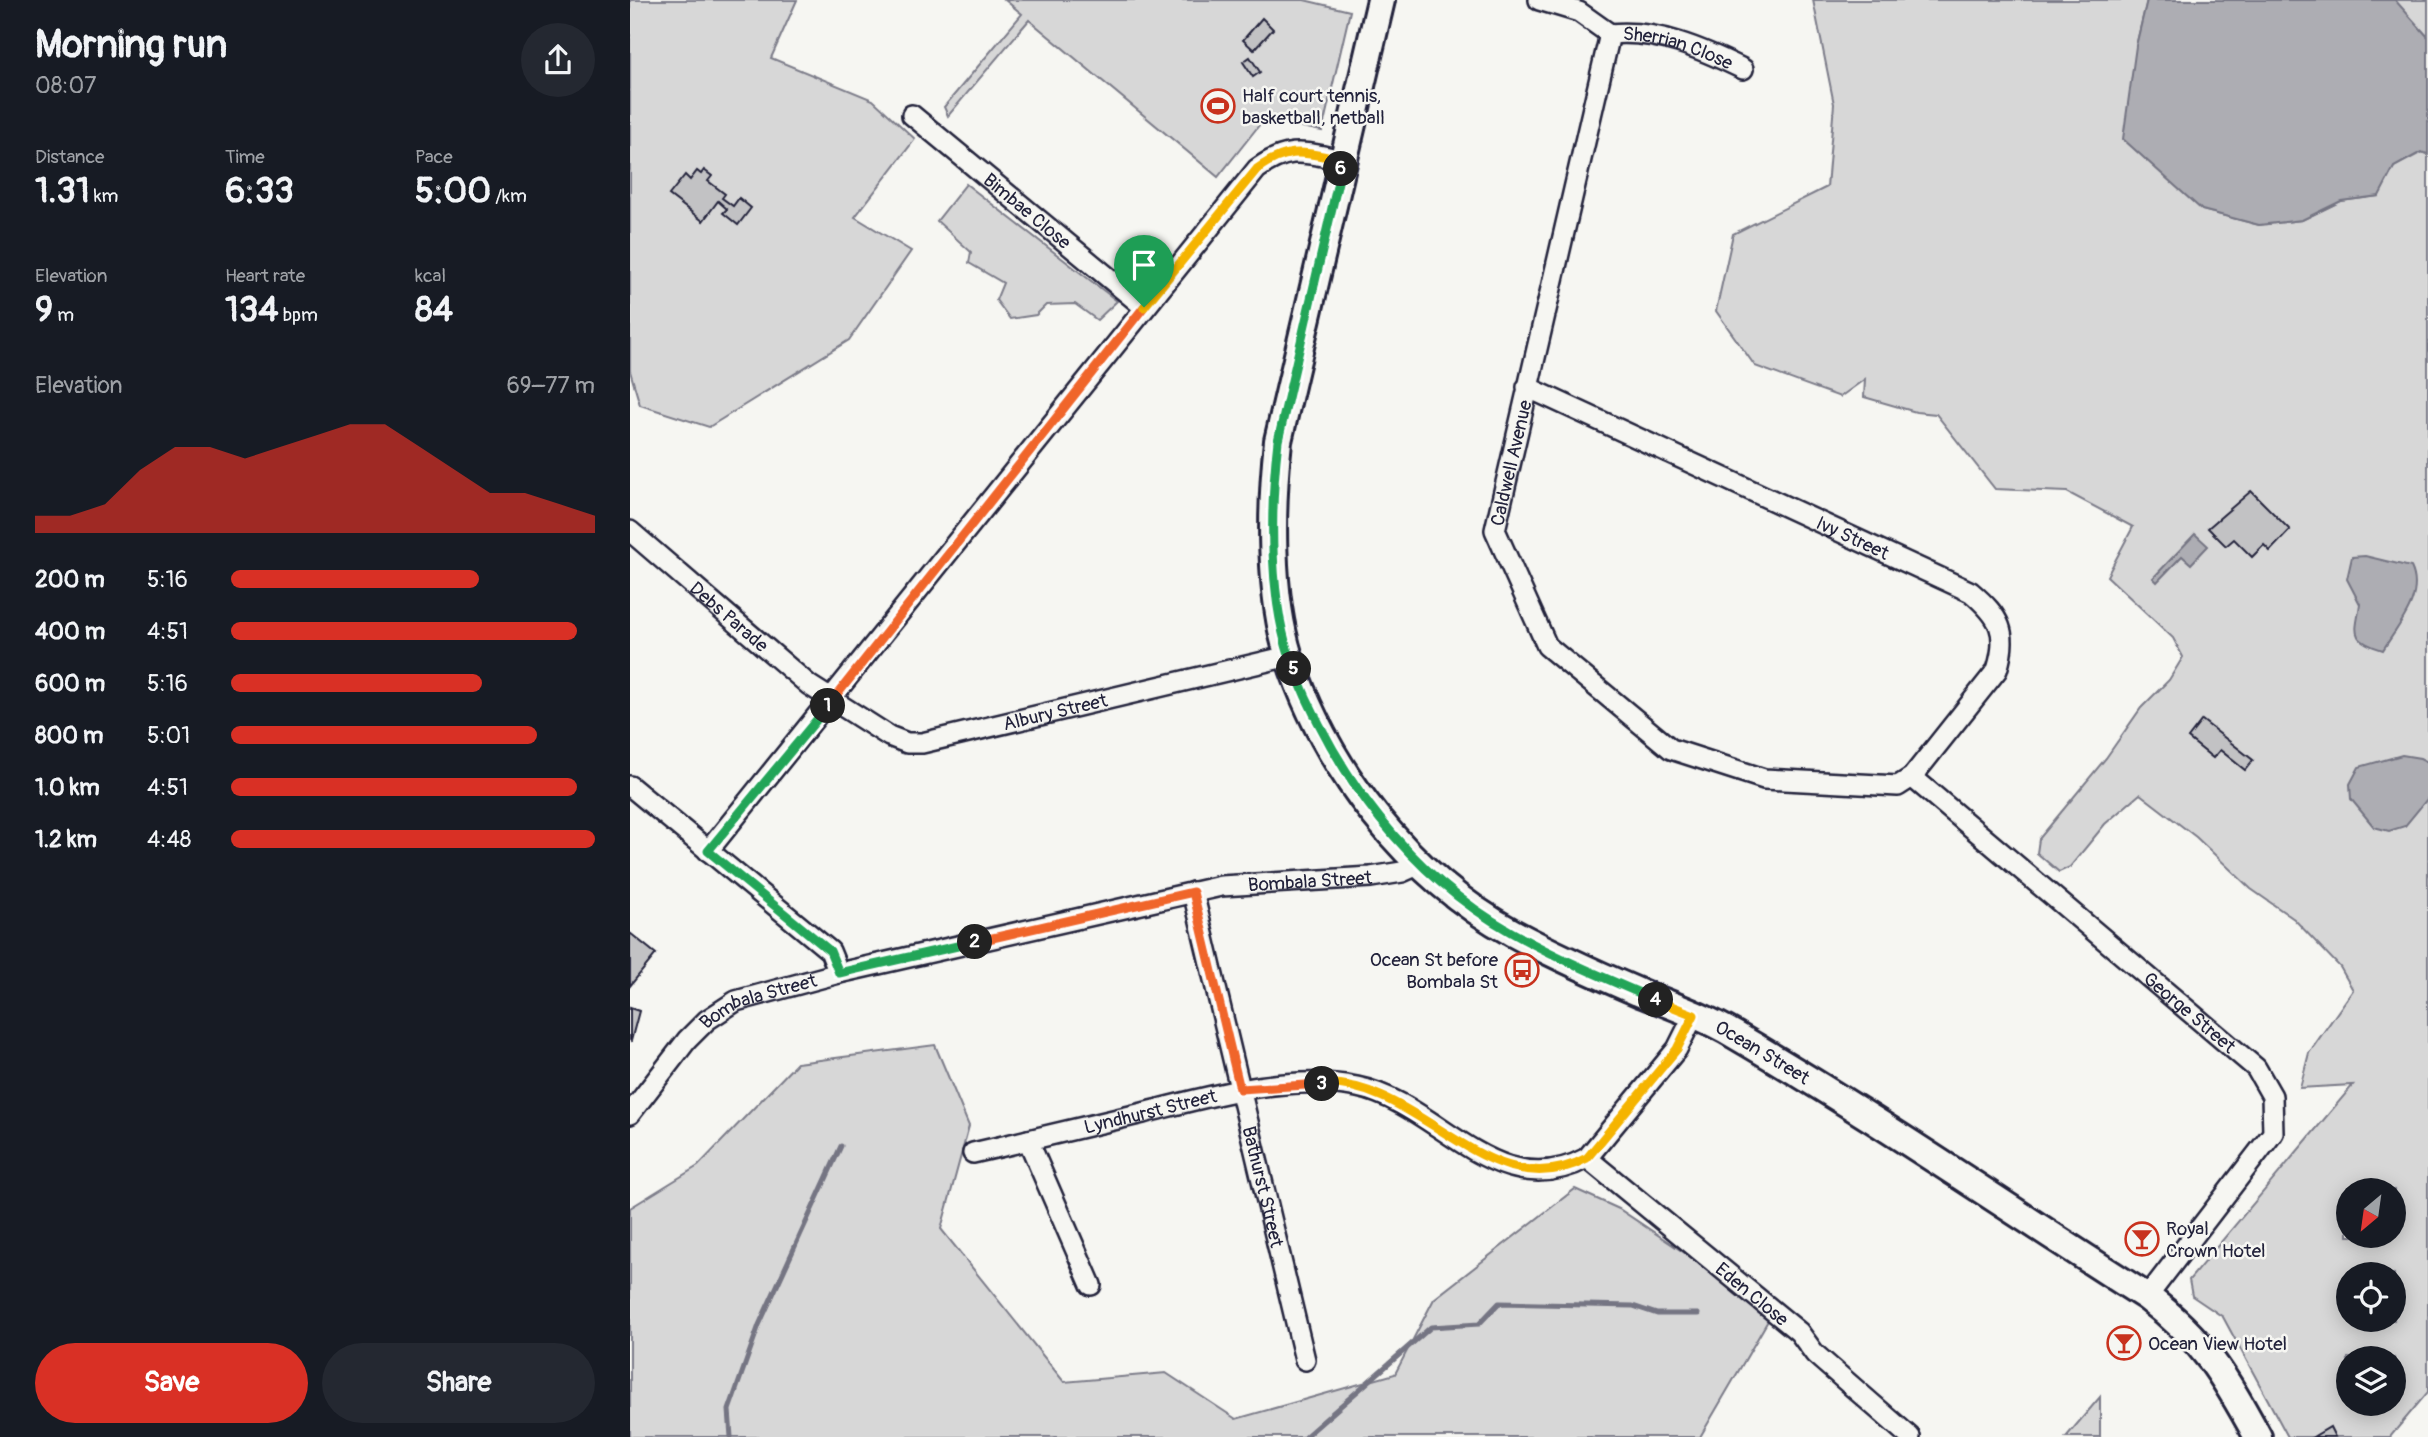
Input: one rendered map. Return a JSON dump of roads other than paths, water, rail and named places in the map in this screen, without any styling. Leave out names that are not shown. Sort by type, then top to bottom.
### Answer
[{"type":"street","name":"Ocean Street","points":[[1381,0],[1278,441],[1273,481],[1277,584],[1289,656],[1311,713],[1340,764],[1365,802],[1420,864],[1465,901],[1509,931],[1553,954],[1694,1015],[1766,1053],[2147,1297],[2177,1320],[2210,1354],[2258,1437]]},
{"type":"street","points":[[1539,0],[1579,12],[1610,34]]},
{"type":"street","name":"Sherrian Close","points":[[1610,34],[1635,31],[1706,51],[1743,69]]},
{"type":"street","name":"Caldwell Avenue","points":[[1610,34],[1495,530],[1547,646],[1671,749],[1764,779],[1898,786],[1912,777]]},
{"type":"street","name":"Bimbae Close","points":[[912,115],[1144,307]]},
{"type":"street","points":[[708,851],[1257,169],[1277,155],[1288,153],[1299,152],[1343,160]]},
{"type":"street","name":"Ivy Street","points":[[1527,387],[1971,592],[1994,611],[2002,631],[2003,650],[1997,670],[1912,777]]},
{"type":"street","name":"Debs Parade","points":[[630,531],[809,685],[832,700]]},
{"type":"street","name":"Albury Street","points":[[832,700],[889,736],[907,743],[922,743],[1289,656]]},
{"type":"street","name":"George Street","points":[[1912,777],[2256,1068],[2272,1097],[2273,1133],[2147,1297]]},
{"type":"street","points":[[630,786],[830,951],[839,973]]},
{"type":"street","name":"Bombala Street","points":[[630,1114],[687,1040],[707,1020],[736,1001],[839,973],[1222,886],[1371,877],[1402,873],[1420,864]]},
{"type":"street","name":"Bathurst Street","points":[[1193,892],[1305,1360]]},
{"type":"street","name":"Lyndhurst Street","points":[[973,1153],[1240,1089],[1334,1083],[1361,1087],[1385,1097],[1497,1163],[1523,1171],[1546,1172],[1568,1168],[1587,1158],[1677,1049],[1694,1015]]},
{"type":"street","points":[[1028,1140],[1091,1285]]},
{"type":"street","name":"Eden Close","points":[[1587,1158],[1799,1332],[1815,1354],[1910,1437]]},
{"type":"waterway","points":[[731,1437],[729,1410],[759,1325],[841,1146]]},
{"type":"waterway","points":[[1305,1437],[1431,1327],[1479,1324],[1499,1303],[1633,1306],[1657,1314],[1698,1314]]},
{"type":"place","name":"Half court tennis, basketball, netball","points":[[1218,106]]},
{"type":"place","name":"Ocean St before Bombala St","points":[[1522,970]]},
{"type":"place","name":"Royal Crown Hotel","points":[[2142,1239]]},
{"type":"place","name":"Ocean View Hotel","points":[[2124,1343]]}]
